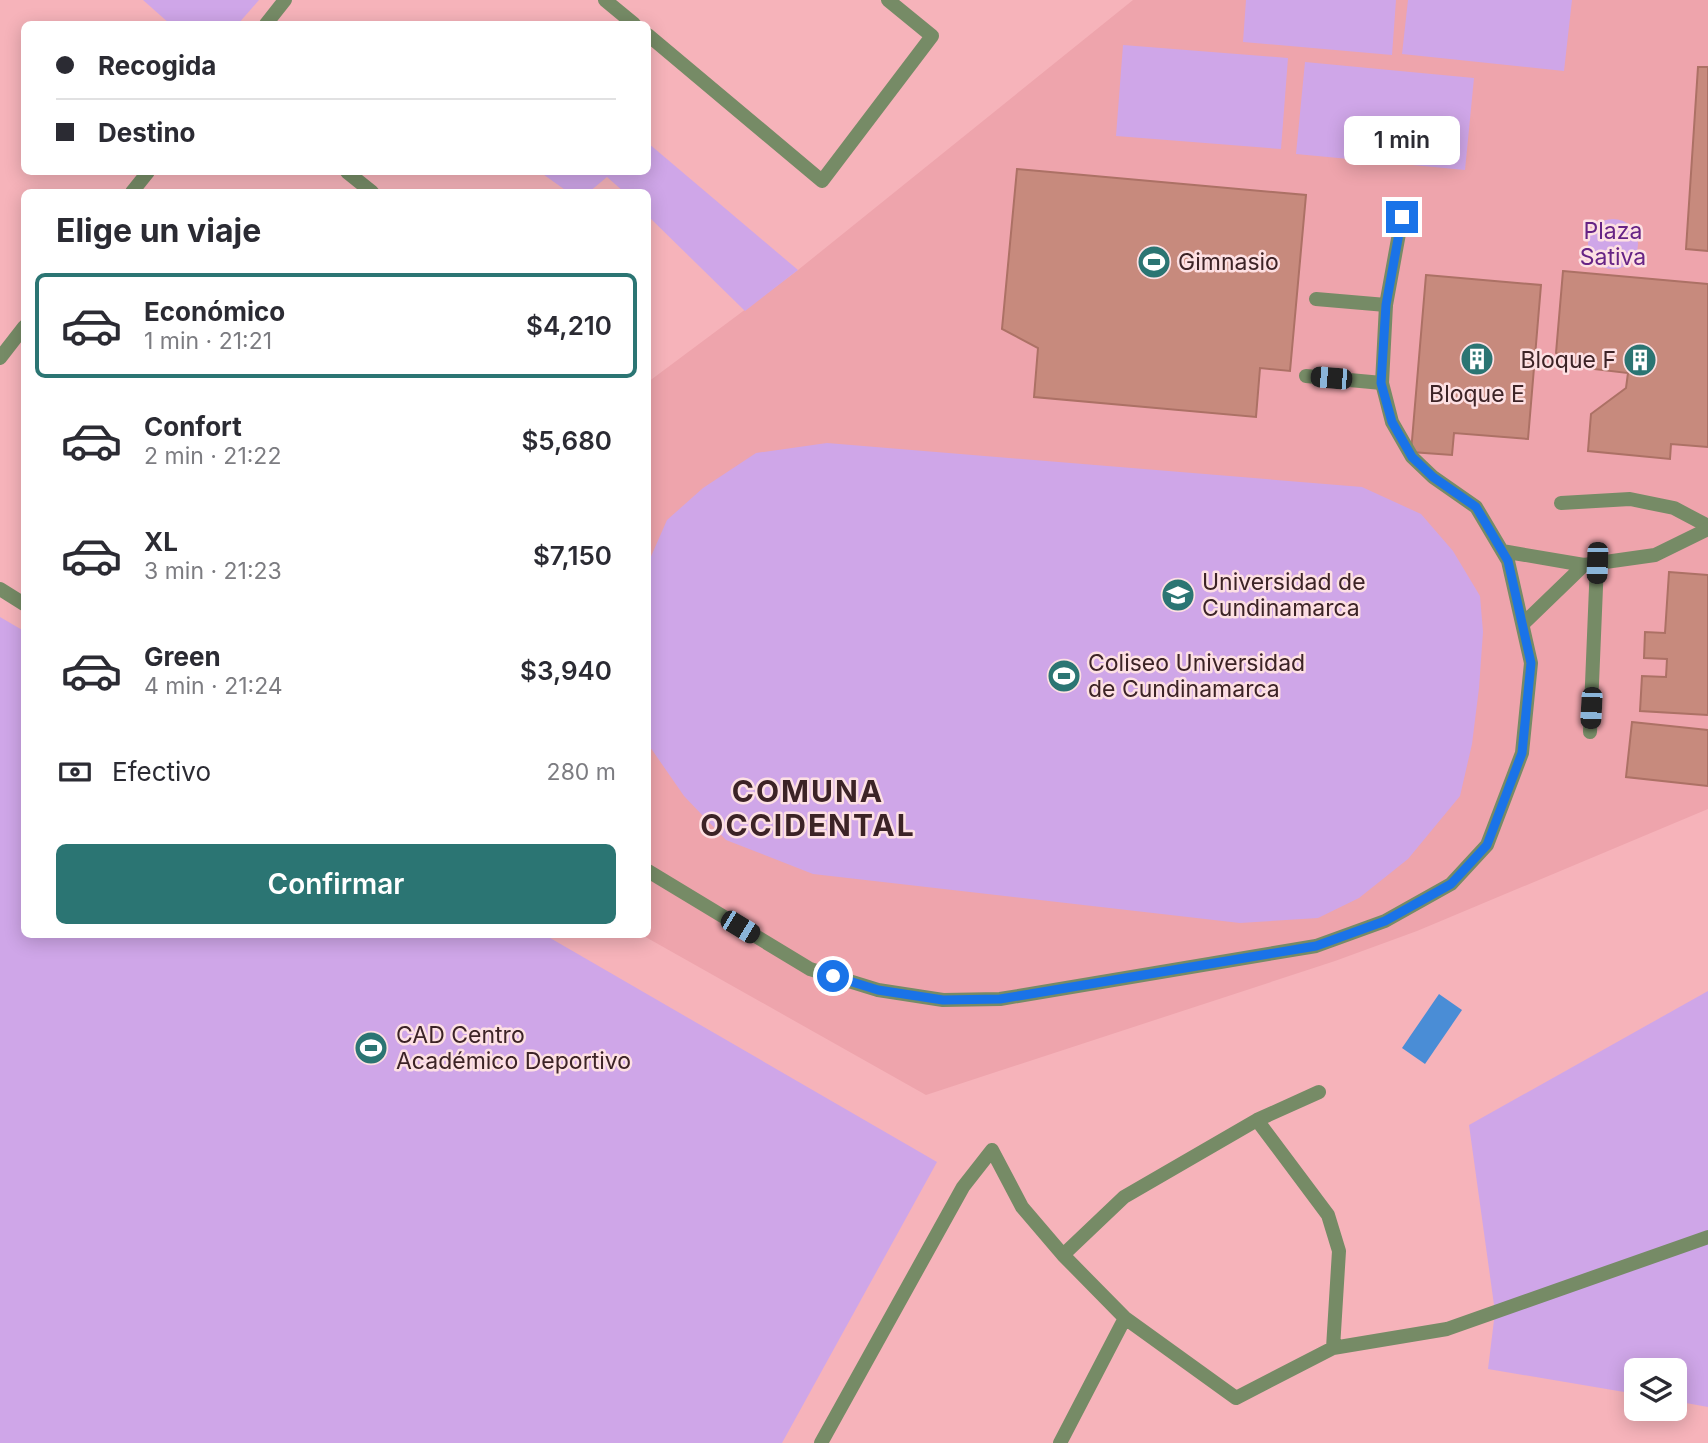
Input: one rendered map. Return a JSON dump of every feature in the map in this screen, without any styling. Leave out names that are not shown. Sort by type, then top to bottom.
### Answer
[{"type":"street","points":[[268,21],[285,0]]},
{"type":"street","points":[[605,0],[630,21]]},
{"type":"street","points":[[651,38],[822,181],[932,36],[888,0]]},
{"type":"street","points":[[134,189],[146,175]]},
{"type":"street","points":[[351,175],[368,189]]},
{"type":"street","points":[[651,873],[810,969],[878,990],[943,1000],[1000,999],[1316,946],[1385,921],[1451,884],[1487,845],[1522,753],[1531,663],[1508,561],[1476,507],[1433,477],[1412,457],[1392,422],[1381,383],[1386,305],[1402,217]]},
{"type":"street","points":[[1316,299],[1386,305]]},
{"type":"street","points":[[0,358],[21,331]]},
{"type":"street","points":[[1306,376],[1381,383]]},
{"type":"street","points":[[1561,503],[1630,499],[1674,508],[1708,528]]},
{"type":"street","points":[[1502,551],[1590,564],[1655,555],[1708,528]]},
{"type":"street","points":[[1524,623],[1590,564]]},
{"type":"street","points":[[1590,564],[1590,732]]},
{"type":"street","points":[[0,589],[21,602]]},
{"type":"street","points":[[1063,1255],[1124,1197],[1257,1120],[1320,1092]]},
{"type":"street","points":[[1257,1120],[1328,1215],[1339,1251],[1333,1348]]},
{"type":"street","points":[[821,1443],[963,1187],[992,1150],[1021,1207],[1063,1255],[1125,1318],[1236,1398],[1333,1348],[1447,1329],[1708,1237]]},
{"type":"street","points":[[1060,1443],[1125,1318]]},
{"type":"shaded area","name":"Universidad de Cundinamarca","points":[[1133,0],[1708,0],[1708,809],[1417,931],[1335,961],[926,1095],[647,938],[651,938],[651,380],[798,270]]},
{"type":"green space","points":[[143,0],[259,0],[241,21],[167,21]]},
{"type":"green space","points":[[1246,0],[1396,0],[1392,55],[1243,42]]},
{"type":"green space","points":[[1408,0],[1572,0],[1564,71],[1402,54]]},
{"type":"green space","points":[[1123,45],[1288,58],[1281,149],[1116,136]]},
{"type":"green space","points":[[1305,62],[1474,78],[1465,170],[1296,154]]},
{"type":"green space","points":[[651,146],[798,270],[745,311],[651,219],[651,189],[621,189],[607,177],[593,189],[564,189],[544,175],[651,175]]},
{"type":"green space","name":"Plaza Sativa","points":[[1613,219],[1631,226],[1638,244],[1631,262],[1613,269],[1595,262],[1588,244],[1595,226]]},
{"type":"green space","name":"Coliseo Universidad de Cundinamarca","points":[[827,443],[1362,487],[1421,514],[1453,551],[1480,596],[1483,632],[1479,688],[1472,744],[1460,796],[1408,859],[1359,898],[1318,918],[1240,923],[813,874],[726,840],[684,796],[651,748],[651,556],[667,520],[703,488],[756,453]]},
{"type":"green space","name":"CAD Centro Académico Deportivo","points":[[0,617],[21,629],[21,938],[550,938],[937,1162],[782,1443],[0,1443]]},
{"type":"green space","points":[[1708,991],[1708,1407],[1687,1403],[1687,1358],[1624,1358],[1624,1392],[1488,1369],[1495,1312],[1469,1125]]},
{"type":"water","points":[[1439,994],[1462,1010],[1425,1064],[1402,1048]]},
{"type":"building","points":[[1698,67],[1708,67],[1708,251],[1686,249]]},
{"type":"building","name":"Gimnasio","points":[[1017,169],[1306,195],[1290,371],[1260,368],[1256,417],[1034,397],[1038,348],[1002,329]]},
{"type":"building","name":"Bloque F","points":[[1563,271],[1708,284],[1708,447],[1671,444],[1670,459],[1588,451],[1591,414],[1626,388],[1628,373],[1586,368],[1556,353]]},
{"type":"building","name":"Bloque E","points":[[1426,275],[1541,285],[1528,439],[1454,433],[1452,455],[1411,452]]},
{"type":"building","points":[[1669,572],[1708,575],[1708,715],[1640,711],[1642,676],[1666,677],[1667,659],[1644,658],[1645,632],[1665,633]]},
{"type":"building","points":[[1632,722],[1708,730],[1708,786],[1626,777]]},
{"type":"place","name":"Gimnasio","points":[[1154,262]]},
{"type":"place","name":"Bloque E","points":[[1477,359]]},
{"type":"place","name":"Bloque F","points":[[1640,360]]},
{"type":"place","name":"Universidad de Cundinamarca","points":[[1178,595]]},
{"type":"place","name":"Coliseo Universidad de Cundinamarca","points":[[1064,676]]},
{"type":"place","name":"CAD Centro Académico Deportivo","points":[[371,1048]]},
{"type":"district","name":"COMUNA OCCIDENTAL","points":[[808,808]]},
{"type":"route","points":[[833,976],[878,990],[943,1000],[1000,999],[1316,946],[1385,921],[1451,884],[1487,845],[1522,753],[1531,663],[1524,622],[1508,561],[1476,507],[1433,477],[1412,457],[1392,422],[1381,383],[1386,305],[1402,217]]}]
